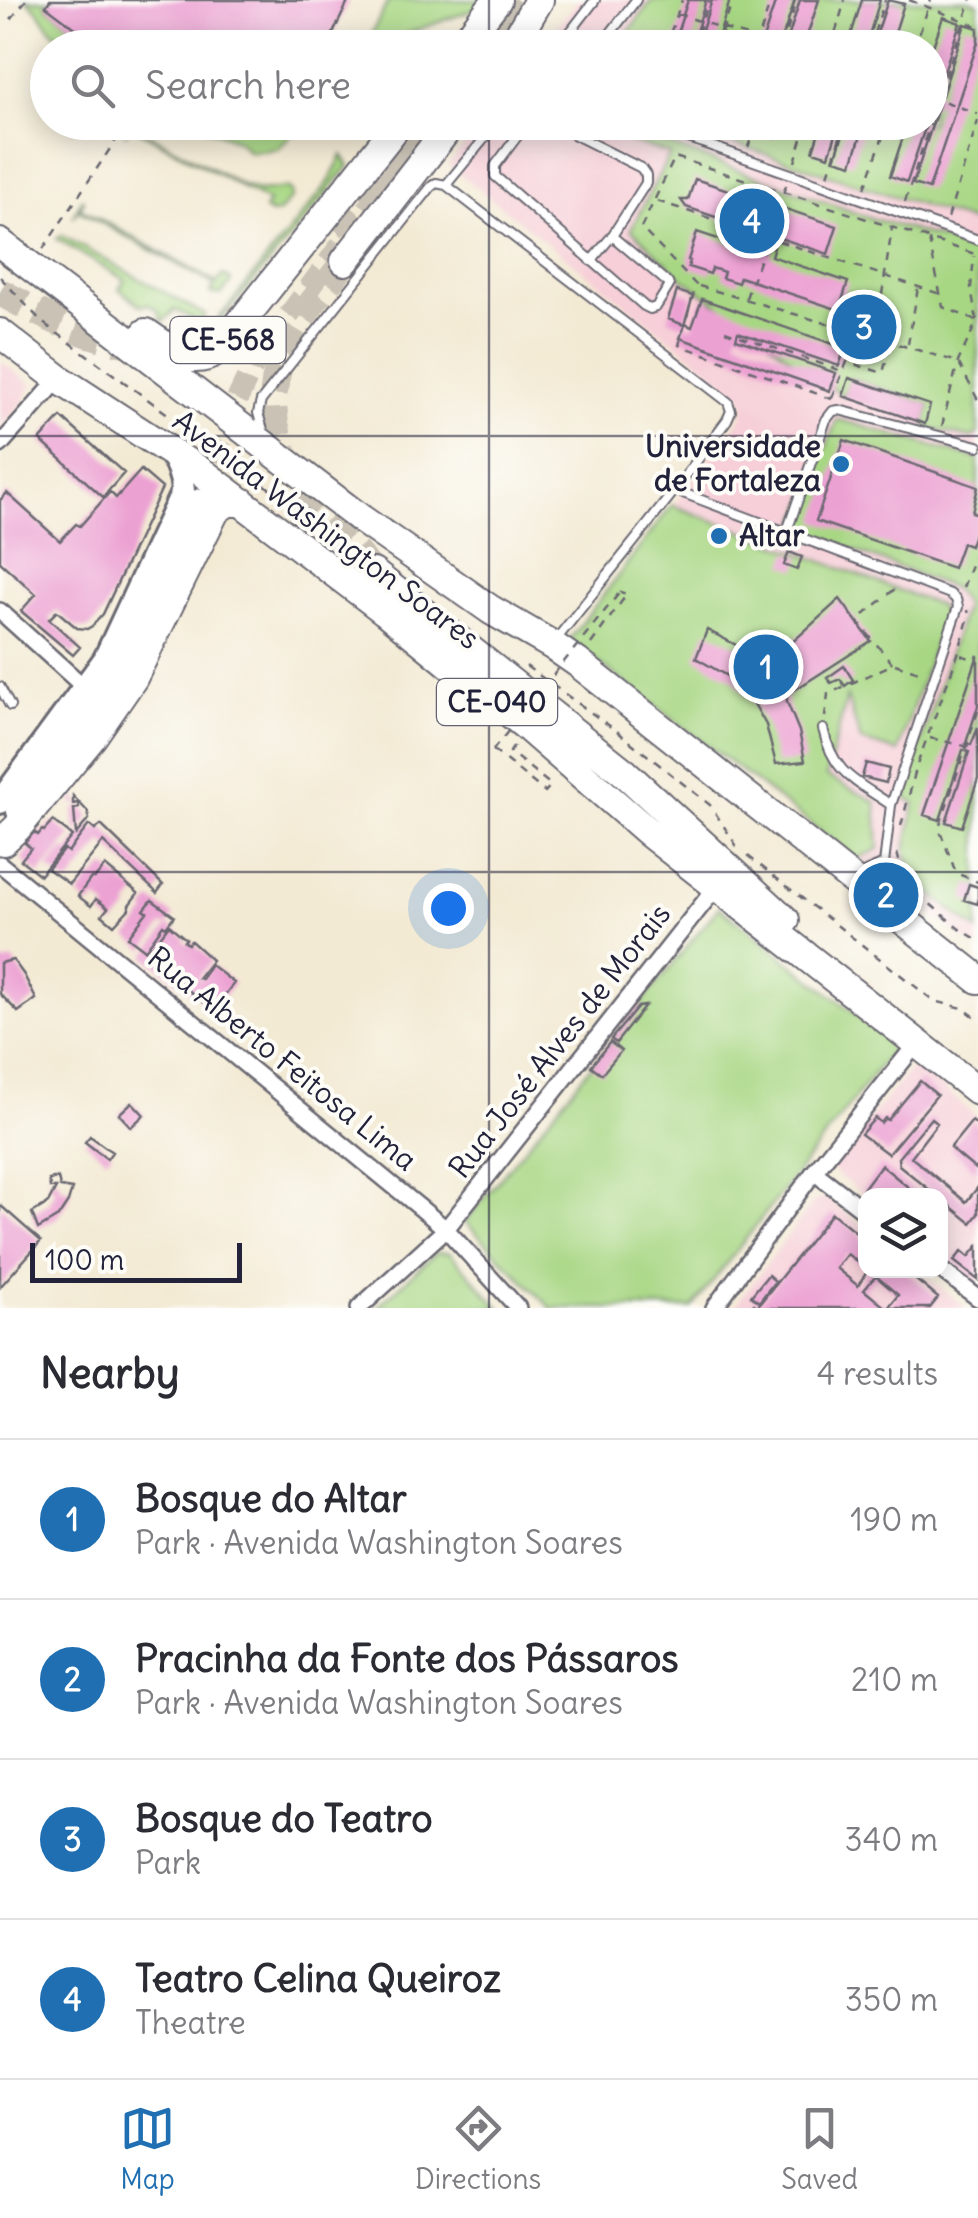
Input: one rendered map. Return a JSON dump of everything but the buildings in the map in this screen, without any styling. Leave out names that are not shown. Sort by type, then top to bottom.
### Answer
[{"type":"highway","points":[[474,30],[497,0]]},
{"type":"highway","points":[[522,30],[539,0]]},
{"type":"highway","name":"CE-568","points":[[0,226],[147,334],[177,353],[198,360],[210,356],[228,340],[386,140]]},
{"type":"highway","points":[[345,261],[439,140]]},
{"type":"highway","name":"Avenida Washington Soares","points":[[0,243],[361,519],[491,610],[578,663],[978,979]]},
{"type":"highway","name":"Avenida Washington Soares","points":[[0,333],[59,378],[242,502],[384,611],[649,832],[978,1091]]},
{"type":"highway","points":[[1,850],[124,692],[215,510],[227,502],[242,502]]},
{"type":"highway","points":[[373,572],[625,773],[780,915],[858,997]]},
{"type":"main road","points":[[0,802],[104,659],[182,491],[178,466],[169,450]]},
{"type":"main road","points":[[1,850],[11,823],[52,757],[121,668],[200,500]]},
{"type":"street","points":[[0,445],[59,378]]},
{"type":"street","points":[[0,610],[84,687]]},
{"type":"street","name":"Rua Alberto Feitosa Lima","points":[[1,850],[446,1229],[518,1308]]},
{"type":"street","name":"Rua José Alves de Morais","points":[[359,1308],[446,1229],[717,886]]},
{"type":"street","points":[[714,1308],[814,1172],[917,1043]]},
{"type":"street","points":[[814,1172],[858,1206]]},
{"type":"street","points":[[948,1275],[978,1298]]},
{"type":"lane","points":[[572,30],[595,0]]},
{"type":"lane","points":[[613,30],[636,0]]},
{"type":"lane","points":[[446,184],[483,140]]},
{"type":"lane","points":[[514,140],[495,166],[498,180],[644,306],[650,309],[660,303],[668,286],[665,278],[612,236]]},
{"type":"lane","points":[[586,140],[635,164],[644,171],[646,183],[591,262]]},
{"type":"lane","points":[[693,140],[978,240]]},
{"type":"lane","points":[[276,455],[260,424],[261,400],[431,186],[446,184],[728,402],[727,420],[552,645]]},
{"type":"lane","points":[[787,530],[826,420],[833,411],[978,446]]},
{"type":"lane","points":[[675,490],[787,530],[956,599],[958,607],[891,805],[884,864],[913,928]]},
{"type":"lane","points":[[0,687],[10,706]]},
{"type":"lane","points":[[823,729],[832,758],[841,770],[891,805]]},
{"type":"lane","points":[[850,879],[884,864]]},
{"type":"path","points":[[11,20],[26,0]]},
{"type":"path","points":[[671,30],[682,0]]},
{"type":"path","points":[[699,30],[709,0]]},
{"type":"path","points":[[724,28],[733,0]]},
{"type":"path","points":[[762,30],[771,0]]},
{"type":"path","points":[[788,30],[797,0]]},
{"type":"path","points":[[836,30],[845,0]]},
{"type":"path","points":[[874,30],[885,0]]},
{"type":"path","points":[[909,0],[978,26]]},
{"type":"path","points":[[920,30],[931,0]]},
{"type":"path","points":[[948,69],[971,0]]},
{"type":"path","points":[[677,14],[731,30]]},
{"type":"path","points":[[948,103],[978,114]]},
{"type":"path","points":[[945,228],[978,120]]},
{"type":"path","points":[[40,254],[116,140]]},
{"type":"path","points":[[721,150],[725,140]]},
{"type":"path","points":[[744,158],[750,140]]},
{"type":"path","points":[[791,174],[801,140]]},
{"type":"path","points":[[825,186],[839,140]]},
{"type":"path","points":[[861,199],[882,140]]},
{"type":"path","points":[[901,213],[924,140]]},
{"type":"path","points":[[942,428],[958,362],[978,322],[970,288],[976,255],[675,157],[641,228],[696,286],[958,362],[978,400]]},
{"type":"path","points":[[745,300],[782,192]]},
{"type":"path","points":[[654,200],[940,294]]},
{"type":"path","points":[[696,286],[679,345],[832,400],[847,362],[883,372],[891,342],[878,321],[892,228]]},
{"type":"path","points":[[929,240],[943,307],[978,322]]},
{"type":"path","points":[[908,347],[918,287]]},
{"type":"path","points":[[726,331],[844,371]]},
{"type":"path","points":[[962,590],[978,544]]},
{"type":"path","points":[[908,577],[856,621],[893,664],[934,677]]},
{"type":"path","points":[[526,726],[510,752],[551,785],[544,792],[493,750],[620,592],[627,594],[578,663]]},
{"type":"path","points":[[900,832],[917,765],[970,616],[966,603]]},
{"type":"path","points":[[958,654],[978,661]]},
{"type":"path","points":[[823,729],[828,694],[893,664]]},
{"type":"path","points":[[978,711],[939,828],[956,873],[978,882]]},
{"type":"path","points":[[928,737],[978,749]]},
{"type":"path","points":[[896,850],[904,882],[978,940]]},
{"type":"shaded area","name":"Universidade de Fortaleza","points":[[578,0],[978,0],[978,949],[569,640],[738,422],[744,402],[740,394],[448,165],[468,140],[948,140],[948,30],[554,30]]},
{"type":"shaded area","points":[[0,361],[32,384],[24,401],[0,427]]},
{"type":"shaded area","points":[[915,1064],[978,1118],[978,1286],[948,1262],[948,1188],[858,1188],[858,1191],[828,1167]]},
{"type":"shaded area","points":[[827,1198],[858,1222],[858,1278],[928,1278],[967,1308],[733,1308],[815,1200]]},
{"type":"green space","points":[[26,0],[50,0],[46,6],[79,30],[52,30]]},
{"type":"green space","points":[[389,0],[482,0],[473,10],[417,30],[373,30]]},
{"type":"green space","points":[[652,0],[978,3],[978,224],[724,140],[948,140],[948,30],[630,30]]},
{"type":"green space","points":[[156,140],[242,185],[259,191],[287,188],[291,192],[292,197],[278,213],[264,210],[268,202]]},
{"type":"green space","points":[[286,140],[278,149],[249,152],[238,141]]},
{"type":"green space","points":[[624,140],[656,140],[864,216],[978,250],[978,434],[971,438],[927,428],[930,405],[850,378],[843,396],[681,277],[631,229],[670,154]]},
{"type":"green space","points":[[342,155],[349,166],[208,336],[194,319],[175,310],[162,322],[158,310],[147,304],[141,306],[119,289],[125,280],[57,239],[61,235],[205,315],[201,322],[210,329],[329,182]]},
{"type":"green space","points":[[82,199],[80,208],[217,283],[223,275],[231,283],[221,295],[210,293],[215,285],[78,210],[73,217]]},
{"type":"green space","points":[[837,419],[978,459],[978,931],[912,879],[906,850],[915,803],[903,797],[965,606],[953,588],[795,528]]},
{"type":"green space","points":[[672,505],[938,605],[944,615],[898,752],[861,741],[847,697],[826,776],[876,802],[879,849],[857,859],[569,640]]},
{"type":"green space","points":[[719,907],[896,1045],[692,1308],[551,1308],[465,1222]]},
{"type":"green space","points":[[437,1252],[450,1253],[500,1308],[376,1308]]},
{"type":"tunnel","points":[[491,30],[514,0]]},
{"type":"tunnel","points":[[503,30],[527,0]]},
{"type":"tunnel","points":[[332,227],[403,140]]},
{"type":"tunnel","points":[[202,492],[256,360],[419,140]]},
{"type":"tunnel","points":[[345,261],[292,332],[276,379],[274,412],[279,441],[291,469],[308,496],[373,573]]},
{"type":"tunnel","points":[[0,292],[90,334],[152,346],[183,343],[214,333],[245,314]]},
{"type":"place","name":"Teatro Celina Queiroz","points":[[752,221]]},
{"type":"place","name":"Bosque do Teatro","points":[[864,327]]},
{"type":"place","name":"Universidade de Fortaleza","points":[[841,464]]},
{"type":"place","name":"Altar","points":[[719,536]]},
{"type":"place","name":"Bosque do Altar","points":[[766,667]]},
{"type":"place","name":"Pracinha da Fonte dos Pássaros","points":[[886,895]]}]
